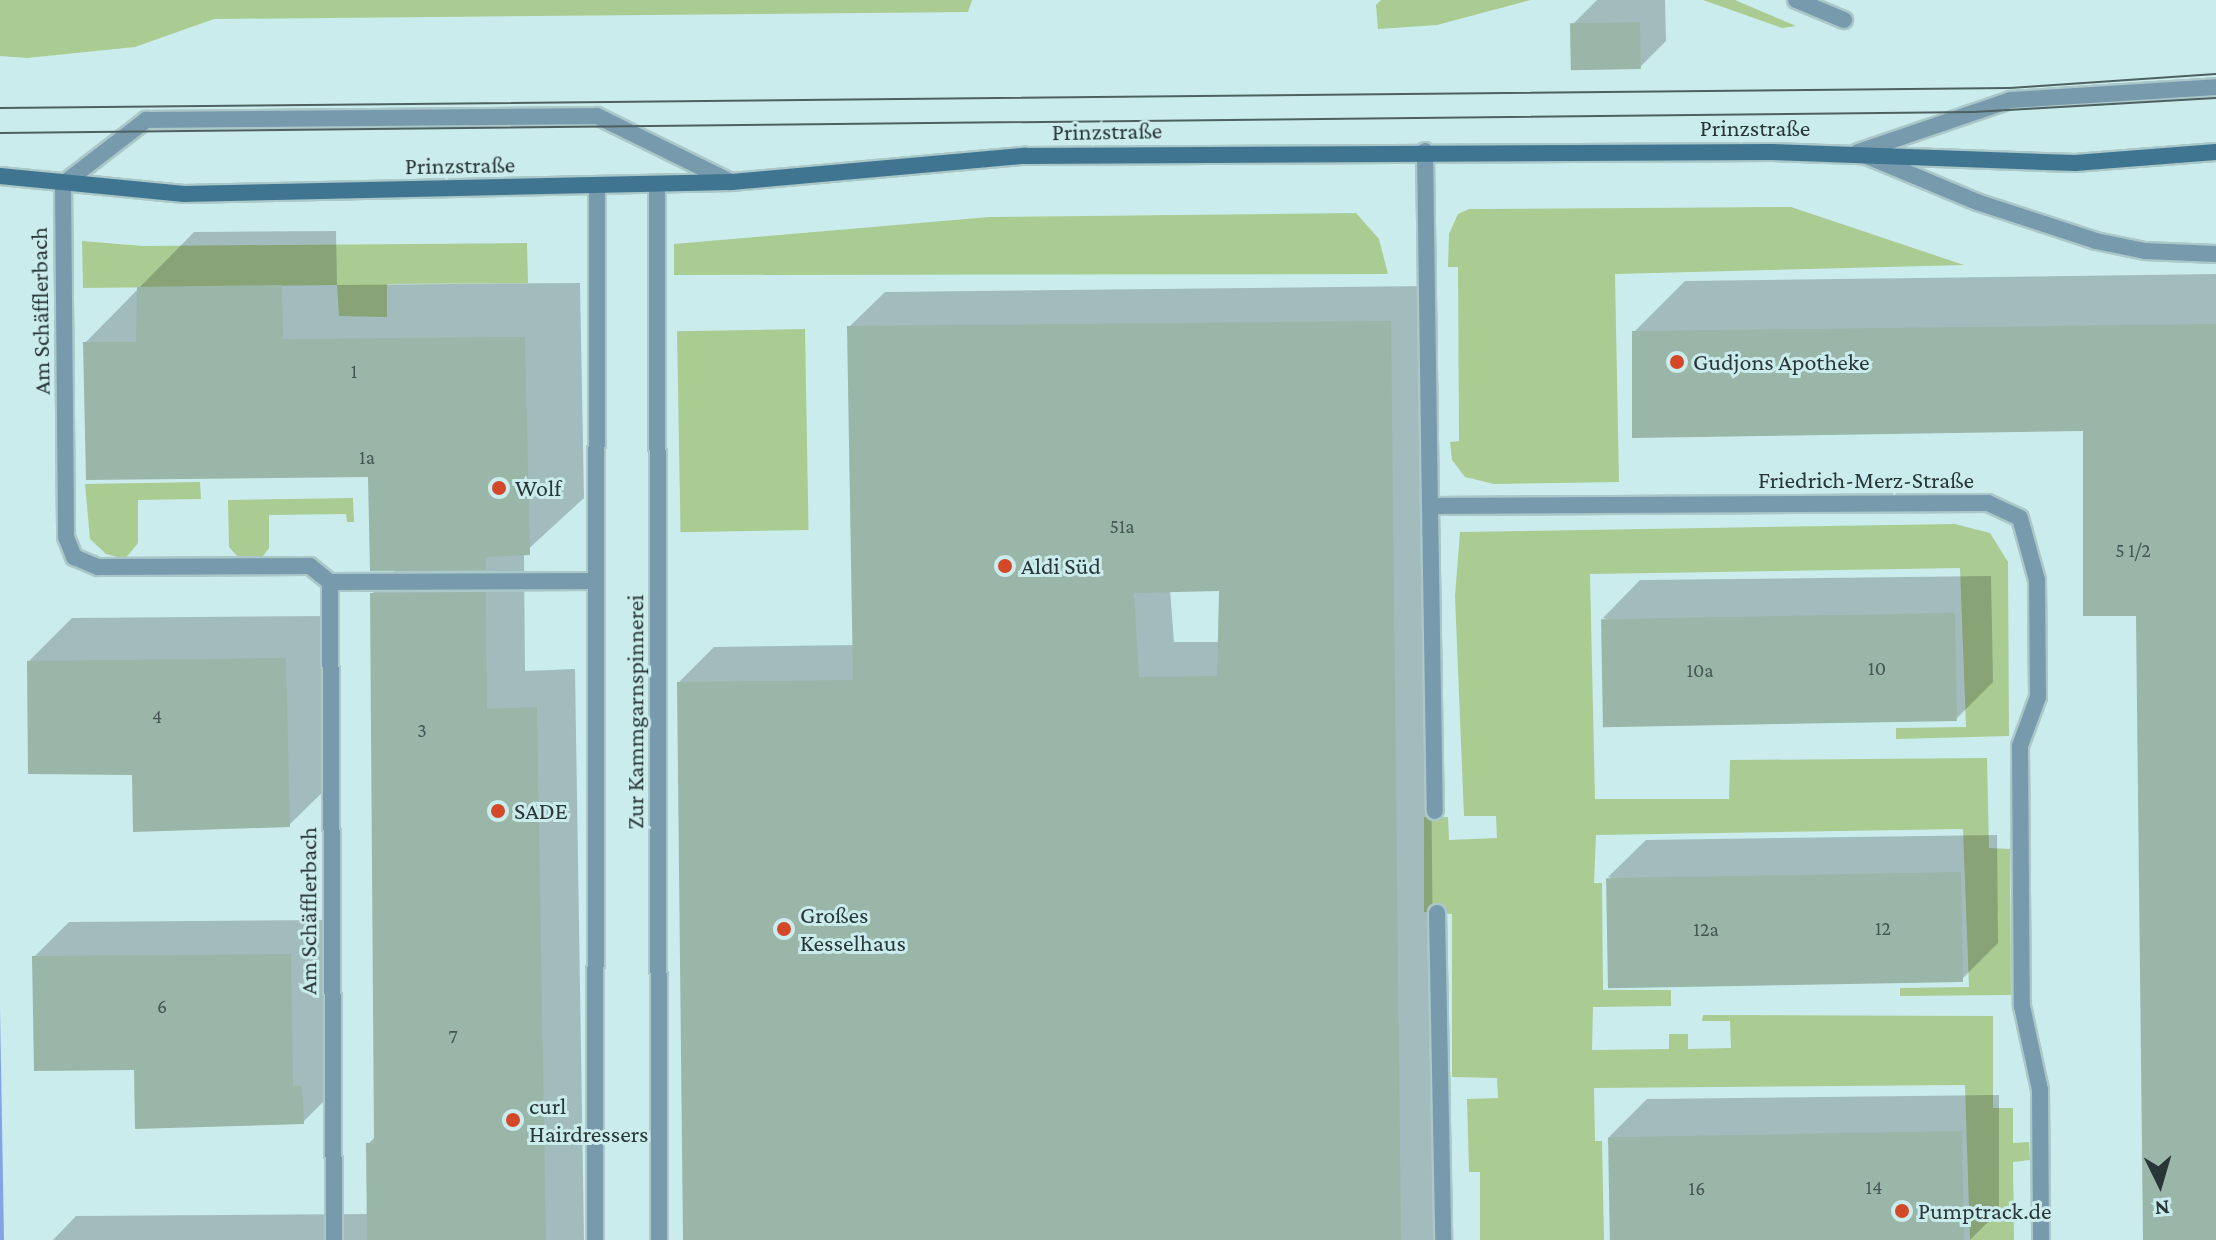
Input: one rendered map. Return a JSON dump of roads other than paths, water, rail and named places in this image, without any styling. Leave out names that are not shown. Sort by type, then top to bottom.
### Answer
[{"type":"street","points":[[1796,0],[1844,20]]},
{"type":"street","points":[[1858,152],[2011,100],[2216,87]]},
{"type":"street","points":[[63,184],[146,120],[597,116],[731,182]]},
{"type":"street","points":[[1425,151],[1435,811]]},
{"type":"street","name":"Prinzstraße","points":[[0,176],[184,194],[731,182],[1025,156],[1425,151],[1858,152],[2075,163],[2216,152]]},
{"type":"street","points":[[1858,152],[1977,202],[2096,241],[2145,251],[2216,254]]},
{"type":"street","name":"Am Schäfflerbach","points":[[63,184],[66,537],[74,557],[98,567],[310,566],[330,582],[596,581]]},
{"type":"street","name":"Zur Kammgarnspinnerei","points":[[657,185],[659,1240]]},
{"type":"street","name":"Zur Kammgarnspinnerei","points":[[595,1240],[597,187]]},
{"type":"street","name":"Friedrich-Merz-Straße","points":[[1430,506],[1988,503],[2020,518],[2037,580],[2038,697],[2020,746],[2022,1006],[2040,1090],[2041,1240]]},
{"type":"street","name":"Am Schäfflerbach","points":[[330,582],[334,1240]]},
{"type":"street","points":[[1437,913],[1443,1240]]},
{"type":"water","points":[[0,1007],[4,1240],[0,1240]]},
{"type":"tram line","points":[[0,108],[2010,88],[2216,74]]},
{"type":"tram line","points":[[0,133],[1974,112],[2216,98]]},
{"type":"place","name":"Gudjons Apotheke","points":[[1677,362]]},
{"type":"place","name":"Wolf","points":[[499,488]]},
{"type":"place","name":"Aldi Süd","points":[[1005,566]]},
{"type":"place","name":"SADE","points":[[498,811]]},
{"type":"place","name":"Großes Kesselhaus","points":[[784,929]]},
{"type":"place","name":"curl Hairdressers","points":[[513,1120]]},
{"type":"place","name":"Pumptrack.de","points":[[1902,1211]]}]
